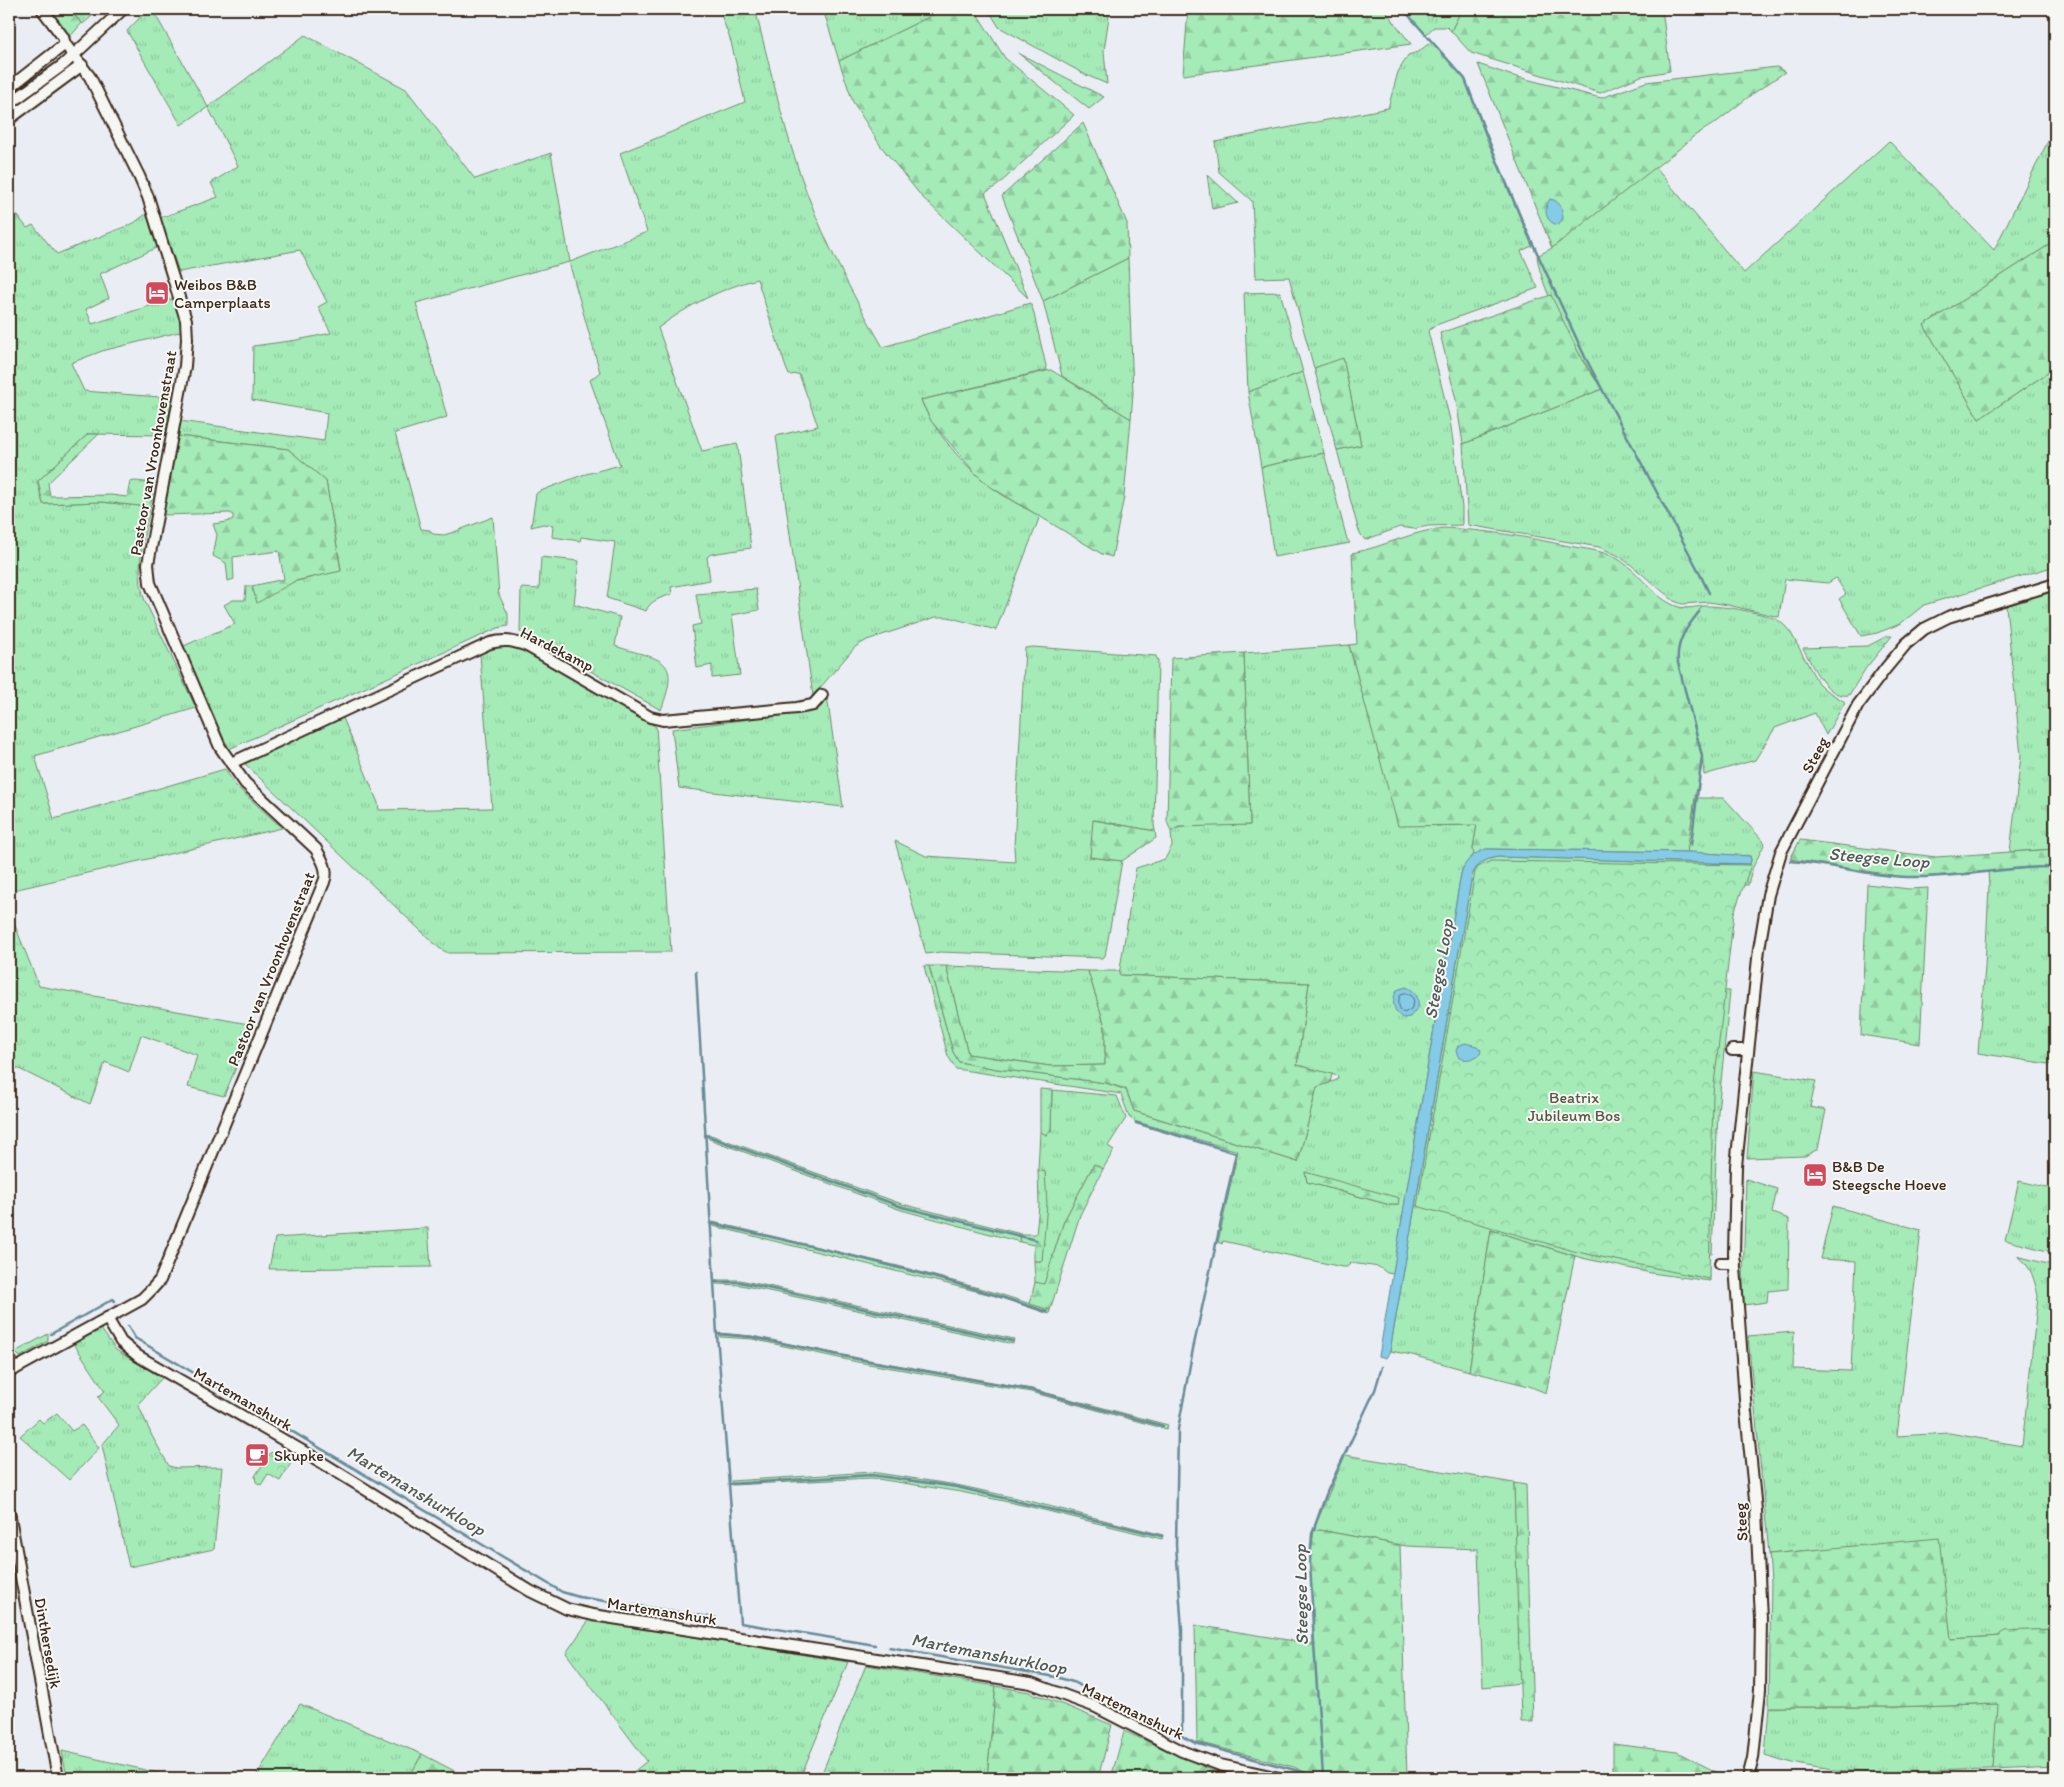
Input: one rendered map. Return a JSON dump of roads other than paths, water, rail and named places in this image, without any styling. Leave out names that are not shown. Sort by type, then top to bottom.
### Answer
[{"type":"street","name":"Pastoor van Vroonhovenstraat","points":[[11,1367],[107,1318],[148,1294],[162,1275],[326,878],[323,861],[316,849],[245,782],[220,747],[158,603],[148,574],[148,564],[185,366],[188,339],[186,320],[144,186],[121,136],[90,77],[42,9]]},
{"type":"street","points":[[9,104],[74,56],[123,9]]},
{"type":"street","points":[[9,88],[65,44]]},
{"type":"street","points":[[9,118],[82,65]]},
{"type":"street","name":"Steeg","points":[[1748,1778],[1760,1690],[1761,1619],[1756,1510],[1746,1412],[1735,1264],[1736,1166],[1759,950],[1768,894],[1780,852],[1858,705],[1906,644],[1924,629],[1948,617],[2055,584]]},
{"type":"street","name":"Hardekamp","points":[[230,763],[490,643],[504,640],[511,640],[527,646],[650,717],[663,720],[797,708],[813,705],[822,695]]},
{"type":"street","points":[[1848,701],[1858,705]]},
{"type":"street","points":[[1732,1050],[1748,1050]]},
{"type":"street","points":[[1720,1263],[1735,1264]]},
{"type":"street","name":"Martemanshurk","points":[[107,1318],[121,1342],[138,1356],[313,1457],[530,1591],[567,1609],[681,1629],[1032,1684],[1096,1707],[1182,1751],[1220,1765],[1279,1778]]},
{"type":"street","name":"Dinthersedijk","points":[[9,1512],[58,1778]]},
{"type":"water","points":[[1550,199],[1557,202],[1561,209],[1563,218],[1558,225],[1550,221],[1546,215],[1546,207]]},
{"type":"water","points":[[1486,849],[1691,852],[1750,856],[1751,860],[1750,864],[1498,857],[1486,860],[1477,867],[1472,875],[1390,1351],[1386,1358],[1379,1356],[1461,874],[1464,865],[1470,858]]},
{"type":"water","points":[[1406,987],[1416,995],[1418,1007],[1410,1017],[1403,1018],[1395,1009],[1394,998],[1397,990]]},
{"type":"water","points":[[1465,1043],[1477,1046],[1481,1050],[1480,1054],[1470,1059],[1459,1058],[1456,1051],[1458,1046]]},
{"type":"waterway","points":[[1403,9],[1465,79],[1521,218],[1585,357],[1709,593]]},
{"type":"waterway","points":[[1691,845],[1702,756],[1678,663],[1678,655],[1680,641],[1699,612]]},
{"type":"waterway","name":"Steegse Loop","points":[[1790,861],[1902,877],[1935,877],[2021,868],[2055,867]]},
{"type":"waterway","points":[[696,972],[717,1334],[740,1623],[875,1645]]},
{"type":"waterway","points":[[1136,1123],[1236,1153],[1193,1349],[1178,1429],[1176,1545],[1182,1630],[1182,1736]]},
{"type":"waterway","points":[[705,1135],[902,1207],[1036,1240]]},
{"type":"waterway","points":[[710,1223],[922,1274],[1047,1312]]},
{"type":"waterway","points":[[715,1282],[740,1282],[1012,1341]]},
{"type":"waterway","points":[[51,1334],[113,1299],[115,1301]]},
{"type":"waterway","name":"Martemanshurkloop","points":[[128,1326],[135,1338],[562,1592],[579,1597],[716,1618]]},
{"type":"waterway","points":[[717,1334],[752,1337],[857,1359],[1031,1390],[1163,1426]]},
{"type":"waterway","name":"Steegse Loop","points":[[1323,1776],[1310,1561],[1312,1534],[1327,1492],[1375,1390],[1382,1367]]},
{"type":"waterway","points":[[729,1484],[871,1475],[957,1487],[1162,1536]]},
{"type":"waterway","name":"Martemanshurkloop","points":[[889,1648],[1056,1677],[1073,1682],[1195,1743],[1306,1773]]},
{"type":"place","name":"Weibos B&B Camperplaats","points":[[157,293]]},
{"type":"place","name":"B&B De Steegsche Hoeve","points":[[1815,1175]]},
{"type":"place","name":"Skupke","points":[[257,1455]]},
{"type":"park label","name":"Beatrix Jubileum Bos","points":[[1574,1106]]}]
